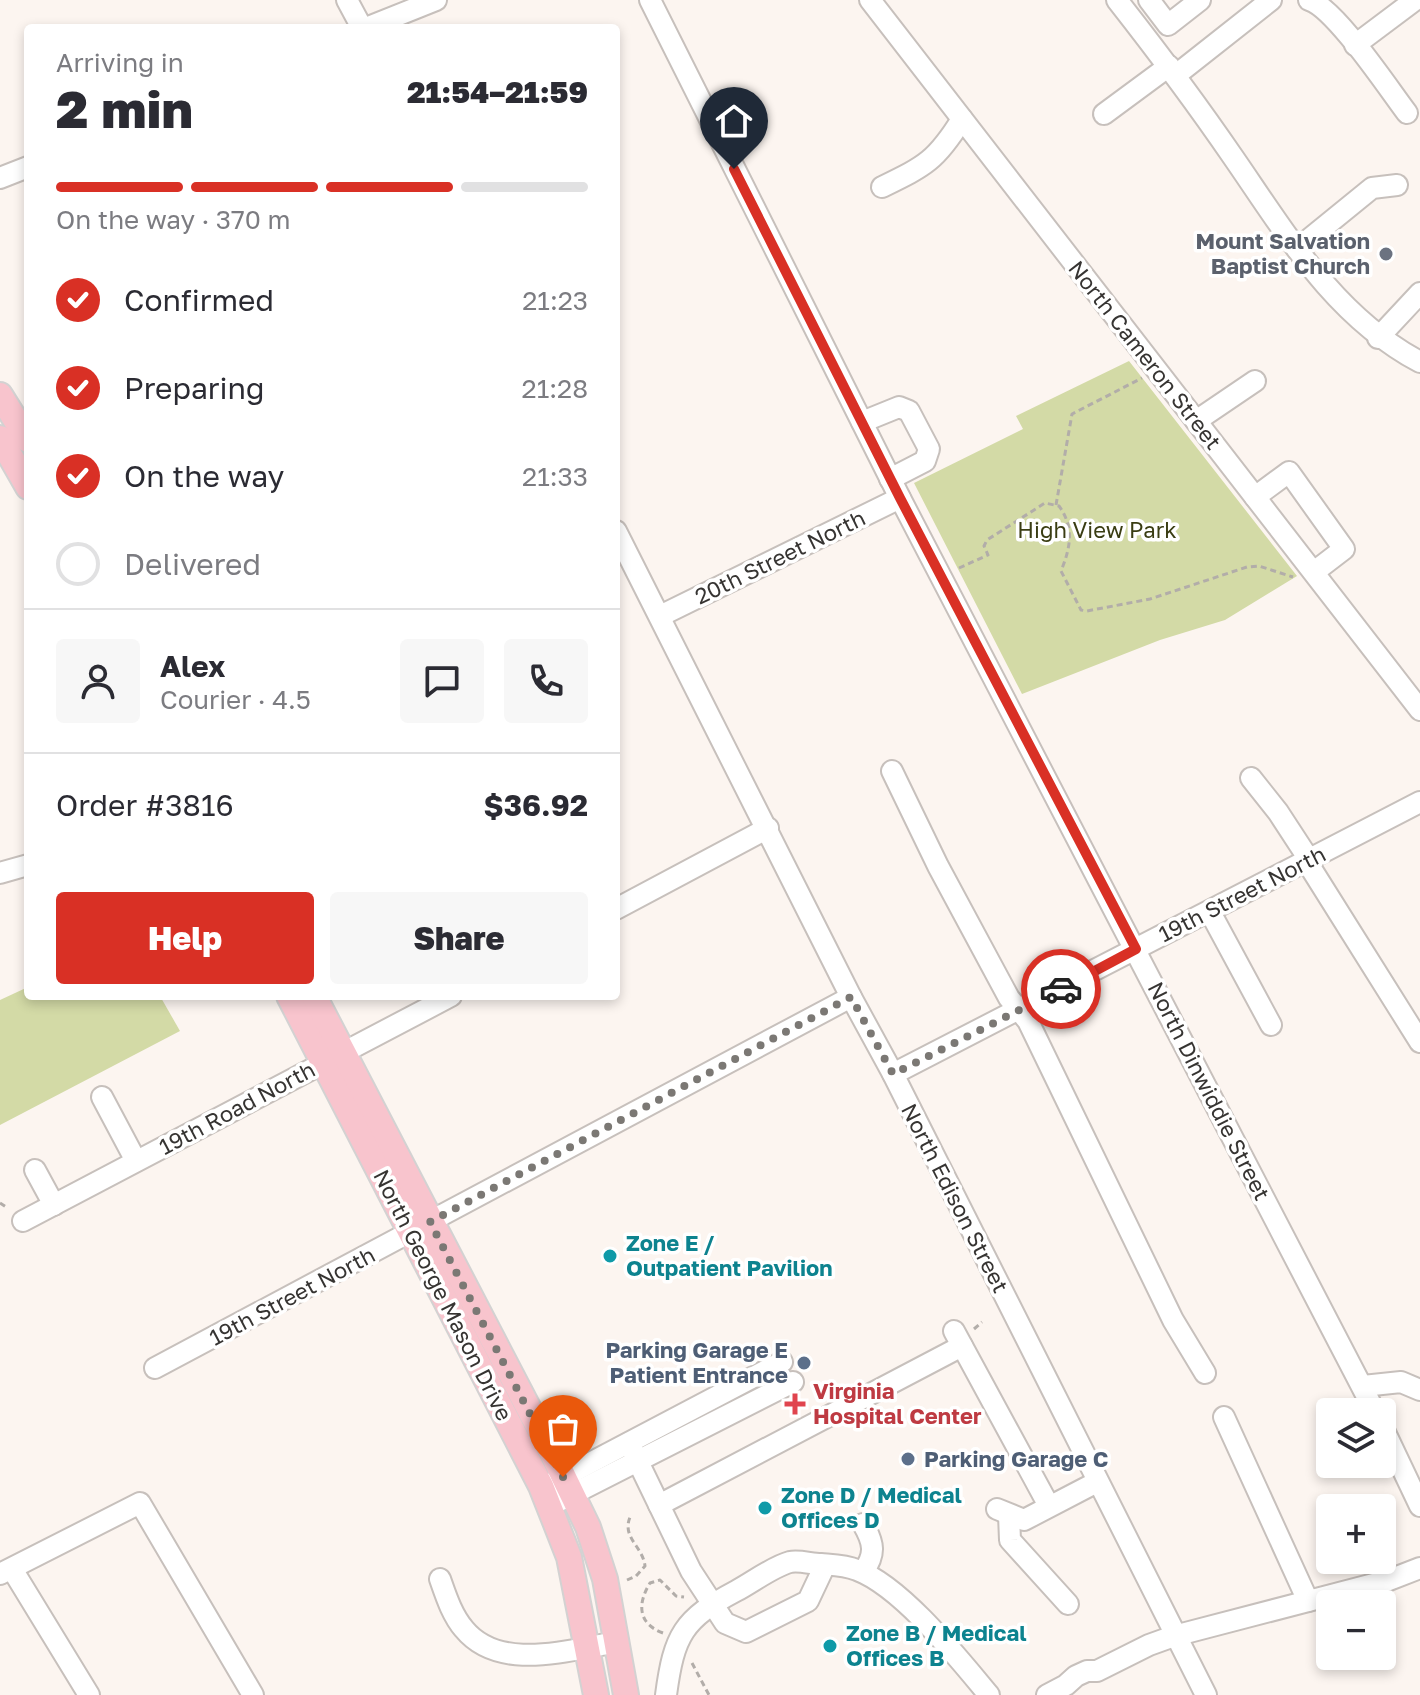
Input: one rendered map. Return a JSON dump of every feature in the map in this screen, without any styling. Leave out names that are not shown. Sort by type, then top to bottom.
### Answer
[{"type":"main road","points":[[0,395],[24,434]]},
{"type":"main road","points":[[0,438],[24,480]]},
{"type":"main road","name":"North George Mason Drive","points":[[292,1000],[333,1058],[556,1492],[588,1527],[605,1579],[626,1695]]},
{"type":"main road","name":"North George Mason Drive","points":[[315,1000],[333,1058]]},
{"type":"main road","name":"North George Mason Drive","points":[[556,1492],[596,1695]]},
{"type":"street","points":[[347,0],[362,24]]},
{"type":"street","points":[[374,24],[436,0]]},
{"type":"street","name":"North Dinwiddie Street","points":[[650,0],[895,488],[1369,1398]]},
{"type":"street","name":"North Cameron Street","points":[[870,0],[1420,710]]},
{"type":"street","points":[[1149,0],[1168,25],[1200,0]]},
{"type":"street","points":[[1104,114],[1172,71],[1271,0]]},
{"type":"street","points":[[1309,0],[1316,2],[1337,22],[1407,113]]},
{"type":"street","points":[[1355,45],[1415,0]]},
{"type":"street","points":[[1120,1],[1297,249],[1341,303],[1378,338],[1420,362]]},
{"type":"street","points":[[882,187],[919,169],[943,150],[962,119]]},
{"type":"street","points":[[0,178],[24,169]]},
{"type":"street","points":[[1297,249],[1372,188],[1397,185]]},
{"type":"street","points":[[1378,338],[1420,293]]},
{"type":"street","points":[[1196,421],[1255,381]]},
{"type":"street","name":"20th Street North","points":[[660,616],[895,488],[925,461],[929,449],[909,411],[899,407],[862,422]]},
{"type":"street","points":[[1255,497],[1289,472],[1344,549],[1311,569]]},
{"type":"street","name":"North Edison Street","points":[[624,567],[660,616],[1206,1695]]},
{"type":"street","points":[[892,771],[938,866],[1009,998],[1028,1021],[1173,1320],[1205,1373]]},
{"type":"street","points":[[1251,778],[1278,812],[1420,1042]]},
{"type":"street","name":"19th Street North","points":[[893,1074],[1420,802]]},
{"type":"street","points":[[620,907],[768,828]]},
{"type":"street","points":[[0,873],[24,866]]},
{"type":"street","points":[[1210,912],[1271,1025]]},
{"type":"street","name":"19th Street North","points":[[155,1368],[851,997]]},
{"type":"street","name":"19th Road North","points":[[23,1221],[443,1000]]},
{"type":"street","points":[[102,1097],[136,1161]]},
{"type":"street","points":[[35,1170],[54,1205]]},
{"type":"street","points":[[659,1505],[958,1338],[1022,1472],[1049,1506]]},
{"type":"street","points":[[634,1452],[782,1362]]},
{"type":"street","points":[[556,1492],[634,1452],[793,1382]]},
{"type":"street","points":[[1363,1386],[1401,1382],[1420,1390]]},
{"type":"street","points":[[1224,1417],[1308,1601]]},
{"type":"street","points":[[634,1452],[691,1571],[725,1623],[746,1632],[808,1601],[825,1565]]},
{"type":"street","points":[[1396,1455],[1420,1506]]},
{"type":"street","points":[[1068,1604],[1010,1540],[1003,1512],[1024,1520],[1097,1482]]},
{"type":"street","points":[[89,1695],[6,1572],[140,1503],[253,1695]]},
{"type":"street","points":[[863,1524],[873,1544],[872,1557],[863,1572]]},
{"type":"street","points":[[666,1695],[680,1634],[692,1620],[712,1604],[792,1562],[841,1566],[863,1572],[905,1602],[989,1695]]},
{"type":"street","points":[[1047,1695],[1066,1685],[1076,1687],[1093,1680],[1097,1671],[1174,1636],[1389,1580],[1420,1568]]},
{"type":"street","points":[[440,1579],[463,1629],[479,1644],[501,1652],[524,1655],[618,1642]]},
{"type":"path","points":[[1056,505],[1072,414],[1135,383],[1154,367]]},
{"type":"path","points":[[941,577],[988,555],[984,546],[987,540],[1045,503],[1056,505],[1065,516],[1070,531],[1069,550],[1061,574],[1081,610],[1150,599],[1247,567],[1259,566],[1293,577],[1311,569]]},
{"type":"path","points":[[0,1203],[6,1207]]},
{"type":"path","points":[[624,1581],[636,1576],[645,1566],[644,1558],[627,1528],[631,1515]]},
{"type":"path","points":[[665,1633],[652,1629],[643,1617],[643,1600],[650,1583],[660,1580],[676,1596],[684,1597]]},
{"type":"path","points":[[687,1656],[709,1695]]},
{"type":"green space","name":"High View Park","points":[[1129,361],[1297,576],[1225,620],[1160,640],[1022,694],[914,483],[1023,429],[1016,416]]},
{"type":"green space","points":[[24,989],[24,1000],[162,1000],[180,1031],[0,1125],[0,1000]]},
{"type":"way so far","points":[[563,1477],[430,1222],[851,997],[893,1074],[1061,989]]},
{"type":"place","name":"Mount Salvation Baptist Church","points":[[1386,254]]},
{"type":"place","name":"Zone E / Outpatient Pavilion","points":[[610,1256]]},
{"type":"place","name":"Parking Garage E Patient Entrance","points":[[804,1363]]},
{"type":"place","name":"Virginia Hospital Center","points":[[795,1404]]},
{"type":"place","name":"Parking Garage C","points":[[908,1459]]},
{"type":"place","name":"Zone D / Medical Offices D","points":[[765,1508]]},
{"type":"place","name":"Zone B / Medical Offices B","points":[[830,1646]]},
{"type":"route","points":[[734,169],[900,498],[1136,949],[1061,989]]}]
